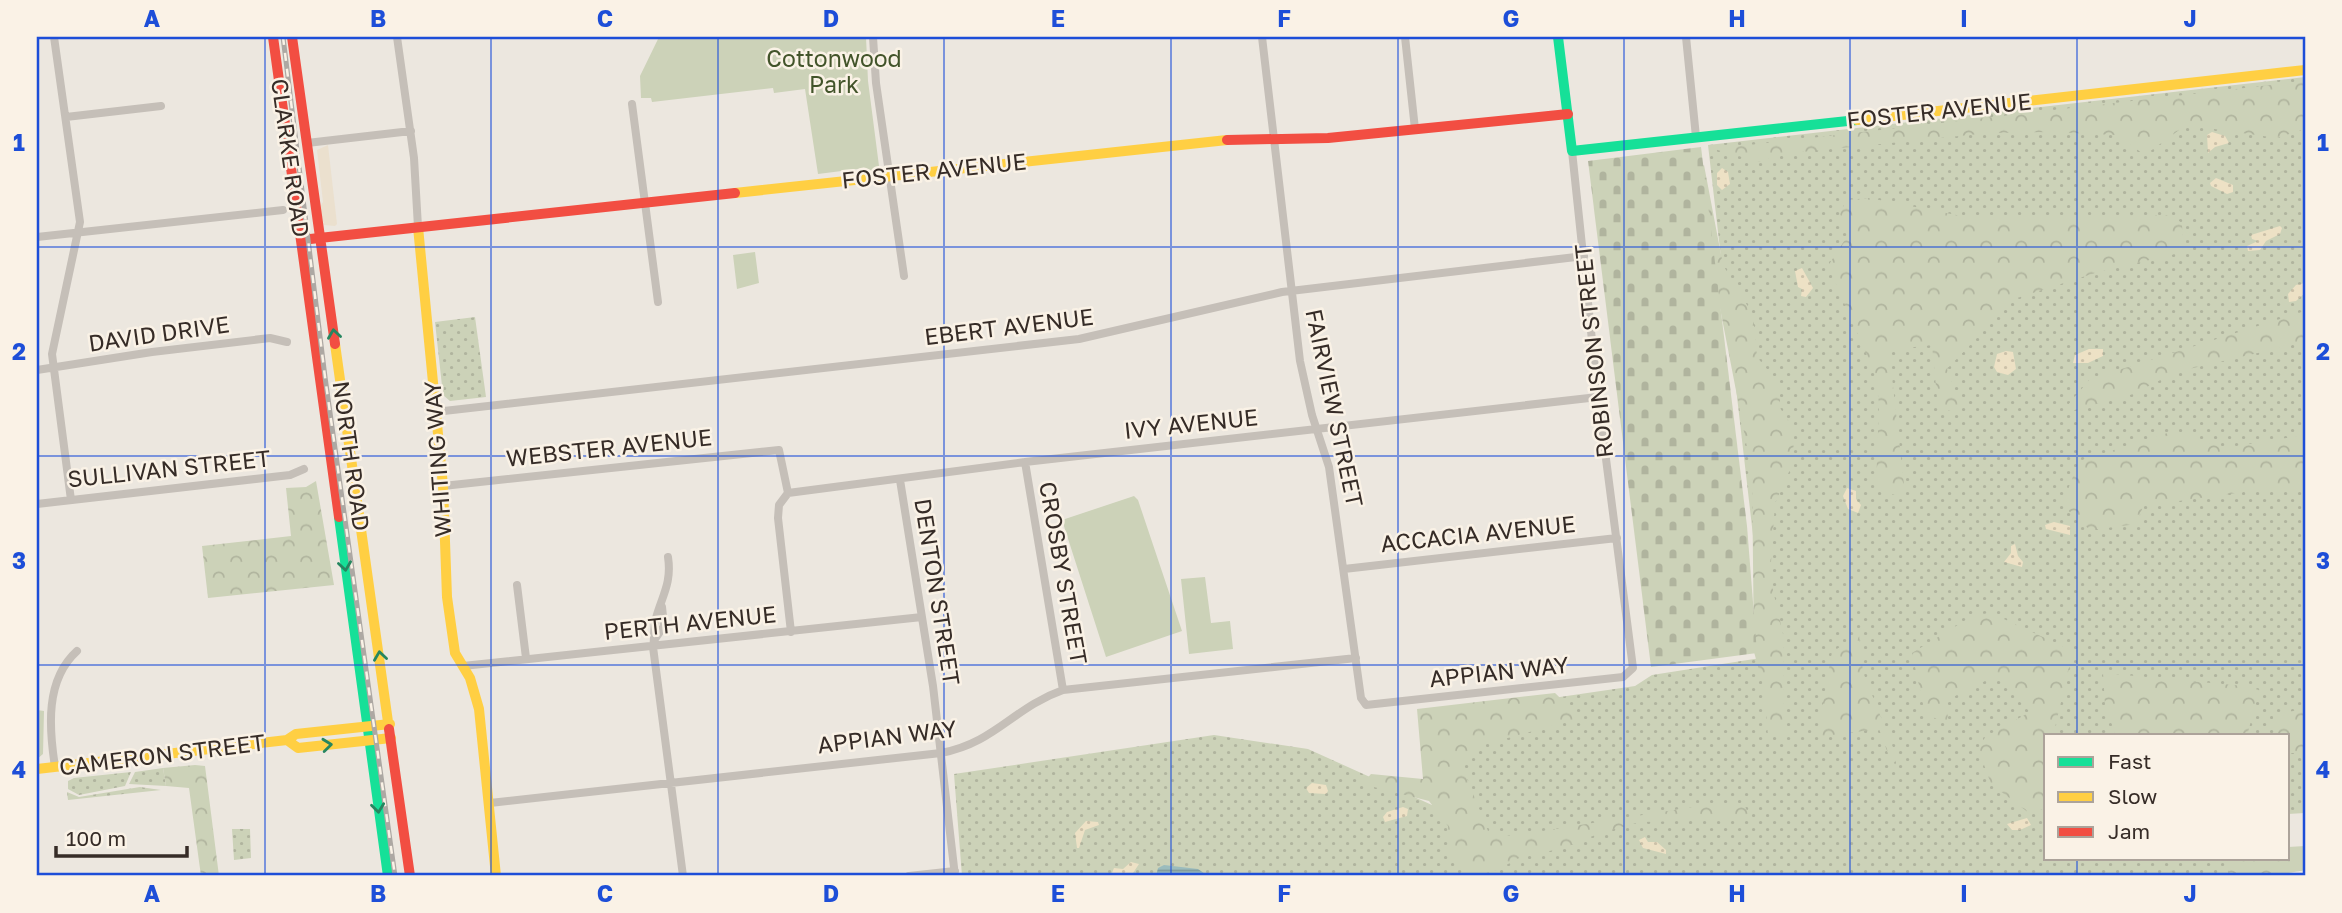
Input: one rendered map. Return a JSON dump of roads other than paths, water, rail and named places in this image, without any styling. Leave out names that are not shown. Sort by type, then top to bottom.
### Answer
[{"type":"street","points":[[54,37],[80,222],[52,354],[71,500]]},
{"type":"street","name":"CLARKE ROAD","points":[[273,37],[307,280]]},
{"type":"street","name":"NORTH ROAD","points":[[292,37],[410,876]]},
{"type":"street","name":"WHITING WAY","points":[[397,37],[411,131],[443,486],[447,597],[455,653],[470,678],[479,709],[496,876]]},
{"type":"street","points":[[873,37],[876,83],[904,276]]},
{"type":"street","name":"FAIRVIEW STREET","points":[[1262,37],[1272,138],[1303,375],[1329,467],[1363,703]]},
{"type":"street","points":[[1405,37],[1415,129]]},
{"type":"street","name":"ROBINSON STREET","points":[[1558,37],[1598,397],[1633,665]]},
{"type":"street","points":[[1686,37],[1696,138]]},
{"type":"street","name":"FOSTER AVENUE","points":[[1572,151],[2305,70]]},
{"type":"street","points":[[632,104],[658,302]]},
{"type":"street","points":[[66,117],[161,106]]},
{"type":"street","name":"FOSTER AVENUE","points":[[301,240],[1233,139],[1328,138],[1568,114]]},
{"type":"street","points":[[307,143],[411,131]]},
{"type":"street","points":[[37,237],[283,209]]},
{"type":"street","name":"EBERT AVENUE","points":[[435,412],[1079,339],[1291,291],[1584,256]]},
{"type":"street","name":"NORTH ROAD","points":[[307,280],[388,876]]},
{"type":"street","name":"DAVID DRIVE","points":[[37,370],[135,354],[270,338],[287,342]]},
{"type":"street","name":"IVY AVENUE","points":[[788,493],[1598,397]]},
{"type":"street","name":"WEBSTER AVENUE","points":[[443,486],[779,450],[788,493]]},
{"type":"street","name":"CROSBY STREET","points":[[1025,463],[1063,690]]},
{"type":"street","name":"SULLIVAN STREET","points":[[37,503],[290,475],[304,469]]},
{"type":"street","name":"DENTON STREET","points":[[900,480],[941,753],[955,874]]},
{"type":"street","points":[[788,493],[779,505],[778,518],[791,632]]},
{"type":"street","name":"ACCACIA AVENUE","points":[[1344,569],[1617,538]]},
{"type":"street","points":[[668,557],[670,572],[662,607],[664,626],[654,643],[683,876]]},
{"type":"street","points":[[517,585],[526,658]]},
{"type":"street","name":"PERTH AVENUE","points":[[463,666],[654,643],[791,632],[922,617]]},
{"type":"street","points":[[55,767],[50,724],[54,693],[66,661],[77,651]]},
{"type":"street","name":"APPIAN WAY","points":[[490,803],[941,753],[980,743],[1033,703],[1063,690],[1356,658]]},
{"type":"street","name":"APPIAN WAY","points":[[1363,703],[1371,705],[1623,677],[1629,674],[1633,665]]},
{"type":"street","name":"CAMERON STREET","points":[[37,769],[287,740],[296,734],[390,724]]},
{"type":"street","name":"CAMERON STREET","points":[[287,740],[298,748],[391,738]]},
{"type":"street","points":[[909,876],[955,874]]},
{"type":"water","points":[[1164,865],[1198,869],[1208,876],[1156,876],[1158,868]]},
{"type":"railway","points":[[283,37],[325,377],[395,876]]},
{"type":"park label","name":"Cottonwood Park","points":[[834,72]]}]
